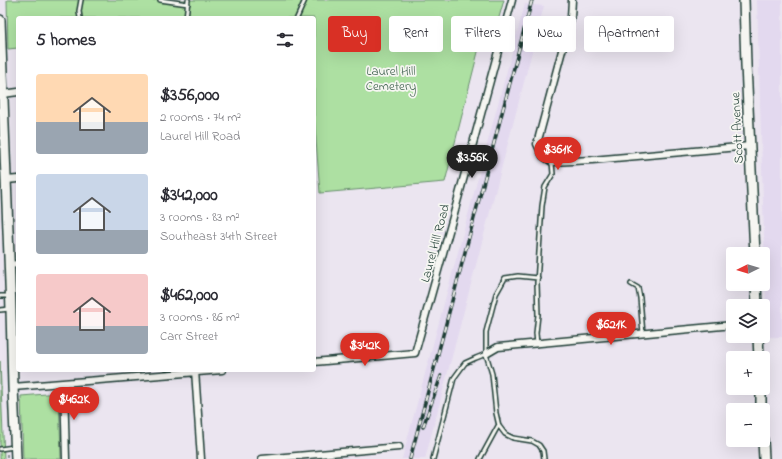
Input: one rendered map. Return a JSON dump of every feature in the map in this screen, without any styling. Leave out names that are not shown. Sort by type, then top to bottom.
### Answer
[{"type":"street","name":"Laurel Hill Road","points":[[316,362],[415,353],[512,0]]},
{"type":"street","points":[[572,0],[571,16],[537,144],[543,156],[552,162],[592,160],[750,146]]},
{"type":"street","name":"Scott Avenue","points":[[744,0],[755,247]]},
{"type":"street","points":[[0,20],[6,180],[14,265],[11,296],[13,388],[11,448],[16,459]]},
{"type":"street","points":[[3,94],[16,92]]},
{"type":"street","points":[[6,180],[16,178]]},
{"type":"street","points":[[486,354],[498,347],[726,327]]},
{"type":"street","points":[[13,388],[184,372]]},
{"type":"street","points":[[195,372],[201,459]]},
{"type":"street","points":[[64,383],[66,459]]},
{"type":"street","points":[[262,459],[399,447]]},
{"type":"street","points":[[763,447],[764,459]]},
{"type":"lane","points":[[79,16],[78,11],[81,0]]},
{"type":"lane","points":[[160,0],[188,2],[186,16]]},
{"type":"lane","points":[[298,16],[305,0]]},
{"type":"lane","points":[[537,344],[538,278],[542,206],[545,187],[553,174],[552,162]]},
{"type":"lane","points":[[538,278],[518,276],[505,278],[496,294],[486,332],[486,354],[492,374],[498,426],[505,434],[513,438],[532,441],[539,445],[543,451],[544,459]]},
{"type":"lane","points":[[631,284],[638,288],[643,334]]},
{"type":"lane","points":[[0,296],[11,296]]},
{"type":"lane","points":[[0,310],[11,309]]},
{"type":"lane","points":[[433,459],[454,378],[465,363],[486,354]]},
{"type":"lane","points":[[480,459],[498,426]]},
{"type":"lane","points":[[0,449],[11,448]]},
{"type":"path","points":[[8,459],[11,448]]},
{"type":"shaded area","points":[[757,0],[782,0],[782,337],[770,337],[770,299],[766,299],[766,291],[770,291],[770,247],[764,247]]},
{"type":"shaded area","points":[[525,4],[544,6],[541,16],[523,16],[523,52],[532,52],[425,459],[402,459],[512,52],[515,52],[515,41]]},
{"type":"green space","name":"Laurel Hill Cemetery","points":[[7,0],[504,0],[499,16],[451,16],[451,52],[478,52],[445,182],[320,193],[316,140],[316,16],[16,16],[16,48],[8,49]]},
{"type":"green space","points":[[0,361],[4,459],[0,459]]},
{"type":"green space","points":[[59,393],[61,459],[23,459],[21,396]]},
{"type":"railway","points":[[410,459],[532,0]]},
{"type":"railway","points":[[423,427],[441,376]]}]
